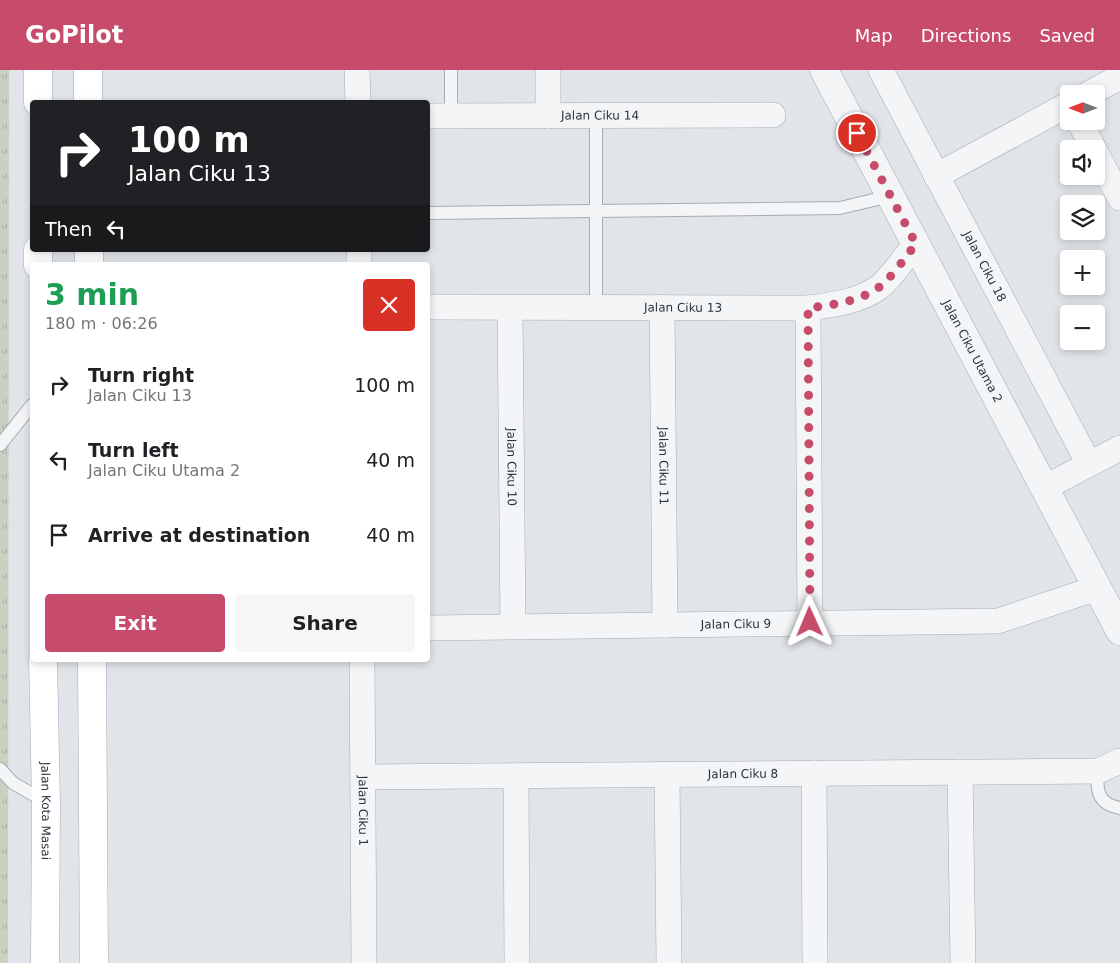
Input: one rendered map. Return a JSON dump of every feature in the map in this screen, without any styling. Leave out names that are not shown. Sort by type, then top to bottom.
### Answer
[{"type":"main road","points":[[38,70],[38,100]]},
{"type":"main road","points":[[88,70],[88,100]]},
{"type":"main road","name":"Jalan Kota Masai","points":[[43,662],[46,802],[45,963]]},
{"type":"main road","points":[[92,662],[94,963]]},
{"type":"street","points":[[357,70],[358,100]]},
{"type":"street","points":[[548,70],[548,116]]},
{"type":"street","name":"Jalan Ciku Utama 2","points":[[824,70],[1120,631]]},
{"type":"street","name":"Jalan Ciku 18","points":[[881,70],[1088,464]]},
{"type":"street","points":[[1105,85],[1120,77]]},
{"type":"street","points":[[936,176],[1060,109]]},
{"type":"street","name":"Jalan Ciku 14","points":[[439,116],[773,115]]},
{"type":"street","points":[[1105,170],[1120,198]]},
{"type":"street","name":"Jalan Ciku 13","points":[[430,307],[808,308],[834,304],[859,297],[879,288],[916,244]]},
{"type":"street","name":"Jalan Ciku 11","points":[[662,307],[665,625]]},
{"type":"street","name":"Jalan Ciku 10","points":[[510,308],[513,626]]},
{"type":"street","points":[[808,308],[810,622]]},
{"type":"street","points":[[1044,488],[1120,448]]},
{"type":"street","name":"Jalan Ciku 9","points":[[430,628],[1002,620],[1097,588]]},
{"type":"street","name":"Jalan Ciku 1","points":[[362,662],[364,963]]},
{"type":"street","name":"Jalan Ciku 8","points":[[363,777],[960,772],[1109,766]]},
{"type":"street","points":[[960,772],[963,963]]},
{"type":"street","points":[[814,773],[815,963]]},
{"type":"street","points":[[667,774],[669,963]]},
{"type":"street","points":[[516,776],[517,963]]},
{"type":"lane","points":[[439,116],[451,70]]},
{"type":"lane","points":[[596,115],[596,307]]},
{"type":"lane","points":[[430,213],[840,208],[890,196]]},
{"type":"lane","points":[[0,445],[30,408]]},
{"type":"lane","points":[[1109,766],[1096,783],[1100,799],[1106,804],[1120,808]]},
{"type":"lane","points":[[0,769],[13,782],[46,802]]},
{"type":"green space","points":[[0,70],[9,70],[8,963],[0,963]]},
{"type":"route","points":[[810,622],[808,308],[834,304],[859,297],[879,288],[916,244],[857,133]]}]
